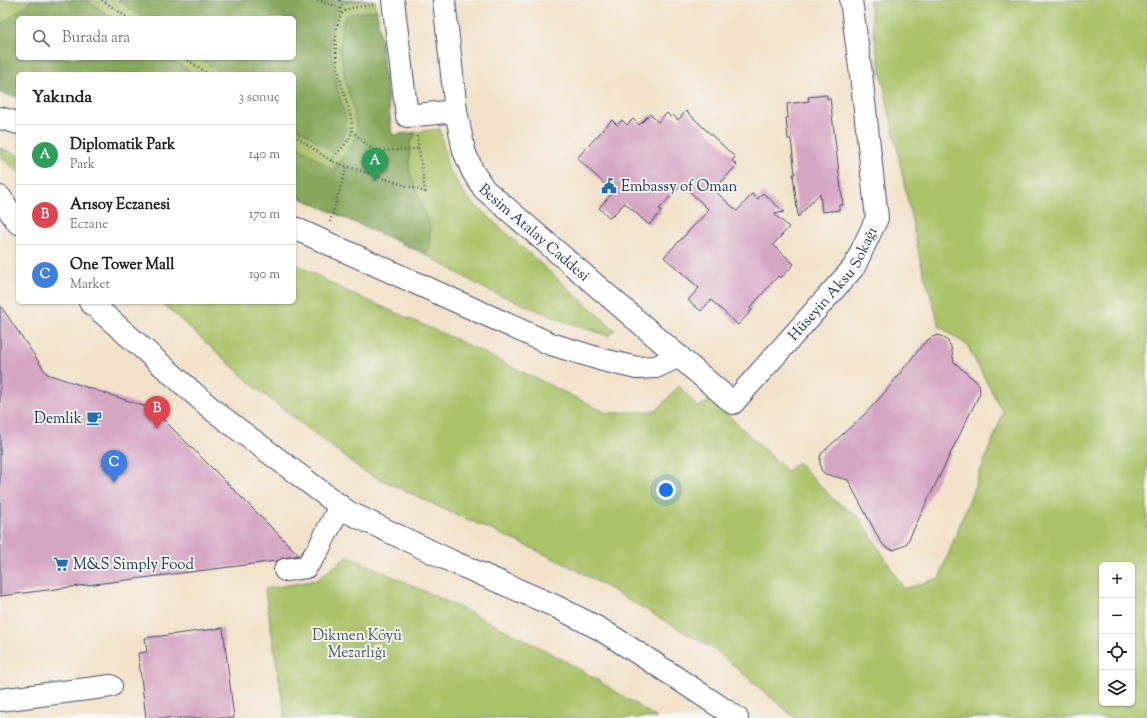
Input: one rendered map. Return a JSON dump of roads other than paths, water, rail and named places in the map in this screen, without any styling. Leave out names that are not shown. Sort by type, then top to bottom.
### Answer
[{"type":"street","name":"Besim Atalay Caddesi","points":[[444,0],[456,111],[464,151],[473,172],[484,189],[733,403]]},
{"type":"street","name":"Hüseyin Aksu Sokağı","points":[[733,403],[854,267],[877,218],[851,0]]},
{"type":"street","points":[[393,1],[406,116],[456,111]]},
{"type":"street","points":[[0,118],[16,122]]},
{"type":"street","points":[[0,197],[16,219]]},
{"type":"street","points":[[296,229],[551,344],[603,360],[637,368],[656,367],[679,356]]},
{"type":"street","points":[[92,304],[214,411],[348,512],[451,561],[555,606],[600,629],[736,718]]},
{"type":"street","points":[[285,570],[306,567],[318,550],[340,506]]},
{"type":"street","points":[[0,700],[111,686]]},
{"type":"place","name":"Diplomatik Park","points":[[375,181]]},
{"type":"place","name":"Embassy of Oman","points":[[609,186]]},
{"type":"place","name":"Demlik","points":[[94,418]]},
{"type":"place","name":"Arısoy Eczanesi","points":[[157,429]]},
{"type":"place","name":"One Tower Mall","points":[[114,483]]},
{"type":"place","name":"M&S Simply Food","points":[[61,564]]},
{"type":"park label","name":"Dikmen Köyü Mezarlığı","points":[[357,644]]}]
